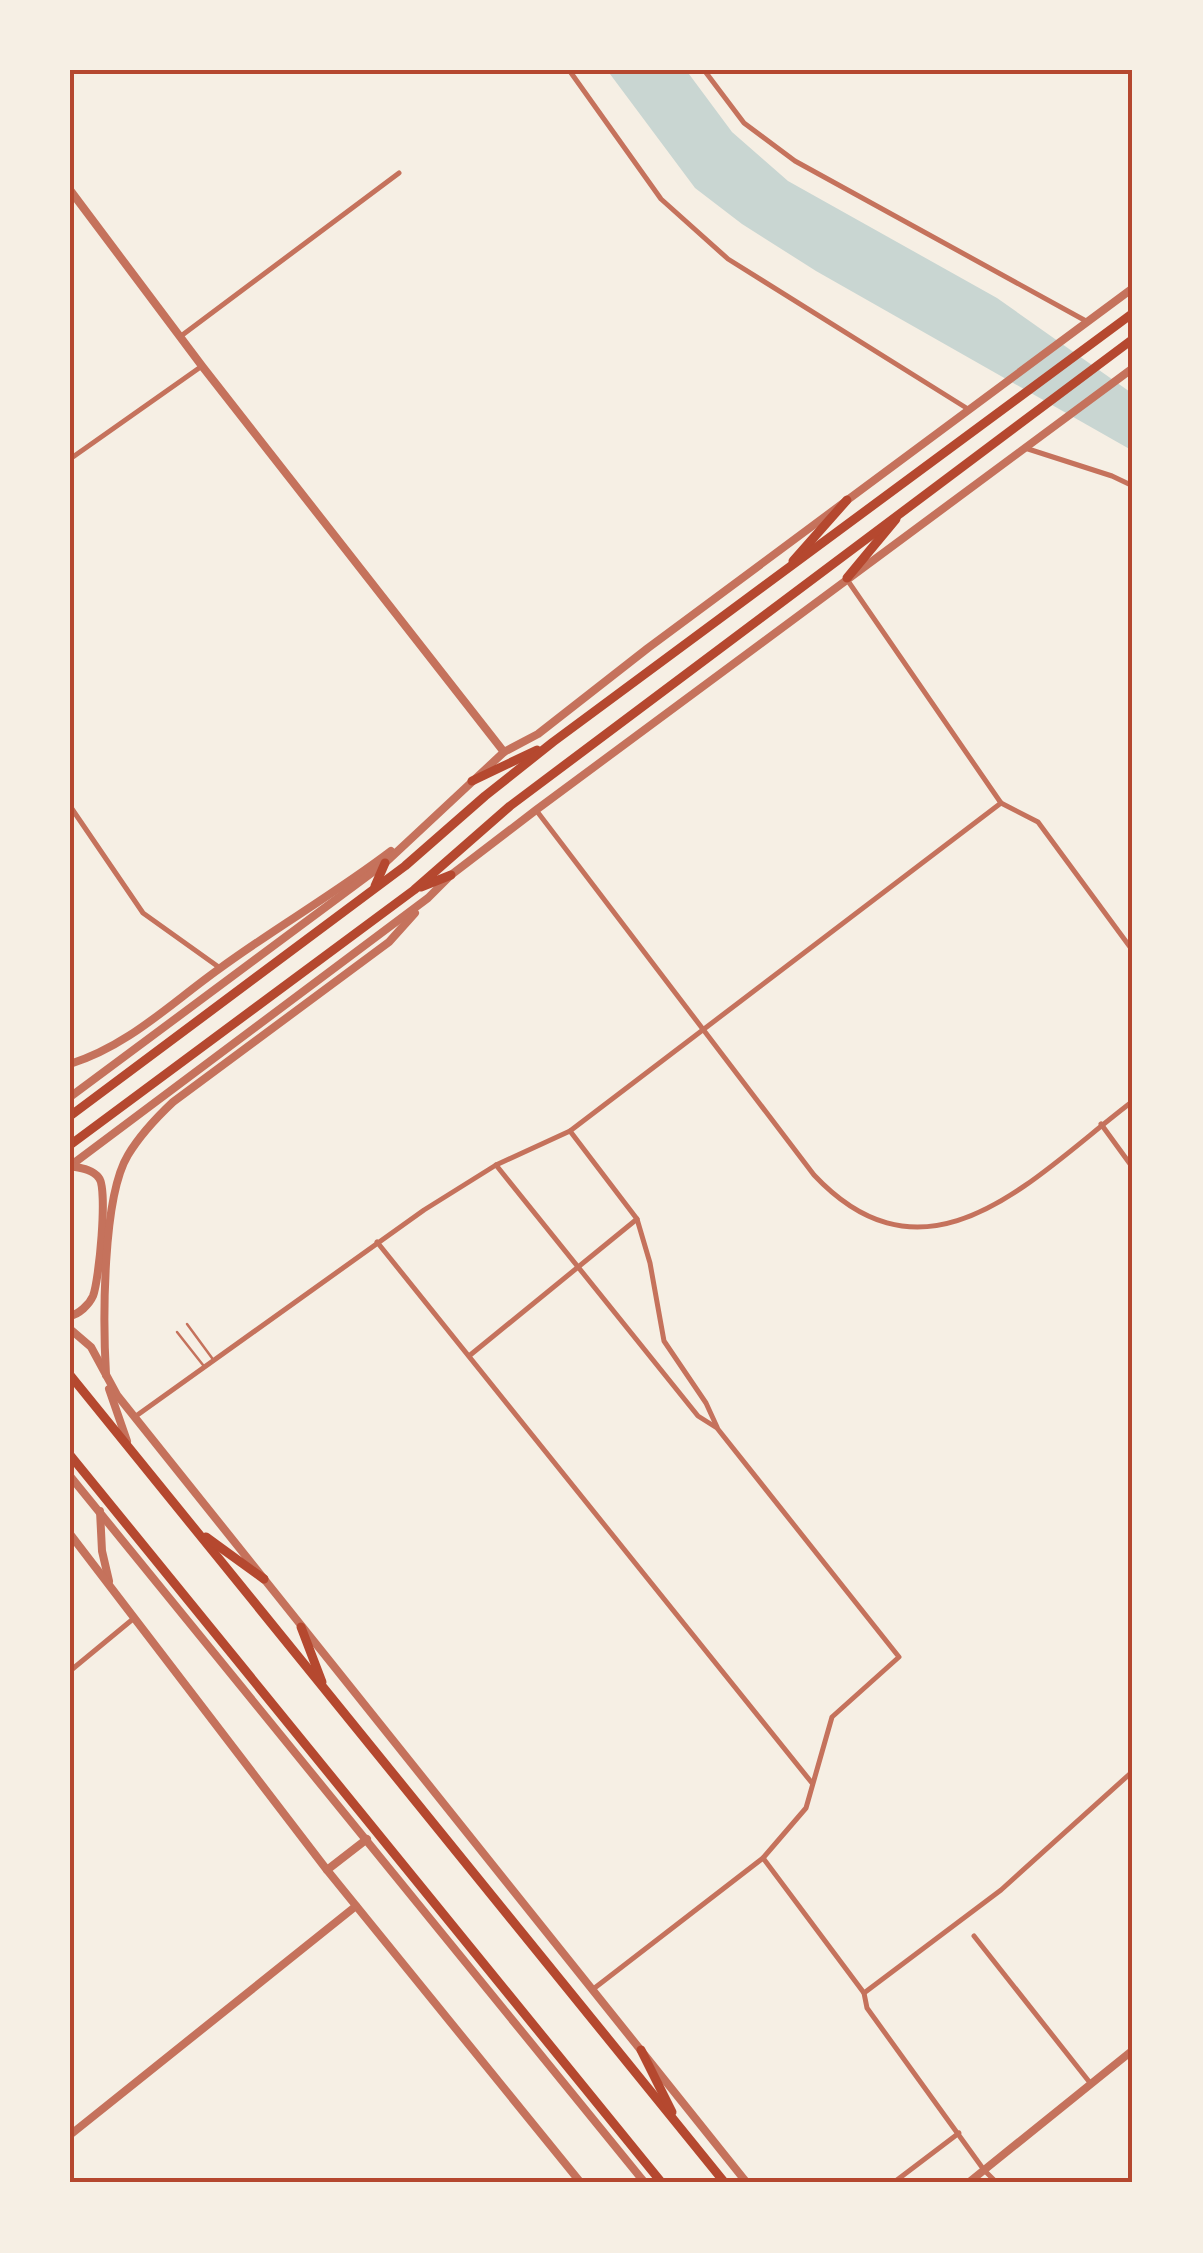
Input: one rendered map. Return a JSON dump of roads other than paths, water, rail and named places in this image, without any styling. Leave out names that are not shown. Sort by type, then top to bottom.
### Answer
[{"type":"highway","points":[[70,1116],[405,866],[554,742],[1133,313]]},
{"type":"highway","points":[[70,1145],[414,890],[510,806],[1133,339]]},
{"type":"highway","points":[[786,570],[847,500]]},
{"type":"highway","points":[[847,578],[909,504]]},
{"type":"highway","points":[[472,781],[554,742]]},
{"type":"highway","points":[[374,889],[385,863]]},
{"type":"highway","points":[[414,890],[451,875]]},
{"type":"highway","points":[[70,1375],[725,2183]]},
{"type":"highway","points":[[70,1456],[662,2183]]},
{"type":"highway","points":[[194,1528],[264,1579]]},
{"type":"highway","points":[[301,1626],[325,1689]]},
{"type":"highway","points":[[641,2050],[680,2128]]},
{"type":"street","points":[[569,70],[661,199],[728,259],[969,410]]},
{"type":"street","points":[[704,70],[744,123],[794,162],[1088,322]]},
{"type":"street","points":[[180,336],[399,173]]},
{"type":"street","points":[[70,190],[202,366],[504,752]]},
{"type":"street","points":[[70,1097],[385,863],[504,752],[538,734],[1133,288]]},
{"type":"street","points":[[70,459],[202,366]]},
{"type":"street","points":[[747,2183],[106,1380],[103,1322],[113,1193],[126,1157],[151,1123],[173,1102],[389,942],[451,875],[1133,368]]},
{"type":"street","points":[[1025,448],[1133,486]]},
{"type":"street","points":[[847,578],[1001,803],[1038,822],[1133,952]]},
{"type":"street","points":[[134,1418],[376,1242],[496,1166],[570,1131],[1001,803]]},
{"type":"street","points":[[70,806],[143,913],[220,968]]},
{"type":"street","points":[[536,810],[834,1197],[864,1216],[890,1225],[929,1226],[971,1219],[1014,1195],[1133,1101]]},
{"type":"street","points":[[70,1064],[96,1056],[128,1038],[220,968],[426,824]]},
{"type":"street","points":[[70,1166],[428,898]]},
{"type":"street","points":[[1102,1124],[1133,1168]]},
{"type":"street","points":[[570,1131],[637,1218],[664,1341],[718,1428],[899,1657],[832,1717],[806,1808],[763,1858],[592,1990]]},
{"type":"street","points":[[70,1166],[98,1176],[105,1197],[93,1296],[79,1314],[70,1316]]},
{"type":"street","points":[[496,1166],[698,1416],[718,1428]]},
{"type":"street","points":[[468,1356],[637,1218]]},
{"type":"street","points":[[376,1242],[812,1783]]},
{"type":"street","points":[[70,1329],[90,1347],[130,1449]]},
{"type":"street","points":[[70,1476],[644,2183]]},
{"type":"street","points":[[100,1512],[102,1551],[110,1588]]},
{"type":"street","points":[[70,1534],[327,1870],[581,2183]]},
{"type":"street","points":[[70,1672],[134,1618]]},
{"type":"street","points":[[864,1993],[1001,1890],[1133,1772]]},
{"type":"street","points":[[327,1870],[367,1839]]},
{"type":"street","points":[[763,1858],[864,1993],[866,2008],[997,2183]]},
{"type":"street","points":[[70,2135],[356,1906]]},
{"type":"street","points":[[974,1936],[1091,2084]]},
{"type":"street","points":[[968,2183],[1133,2050]]},
{"type":"street","points":[[893,2183],[959,2133]]},
{"type":"lane","points":[[187,1324],[213,1359]]},
{"type":"lane","points":[[177,1332],[204,1366]]}]
